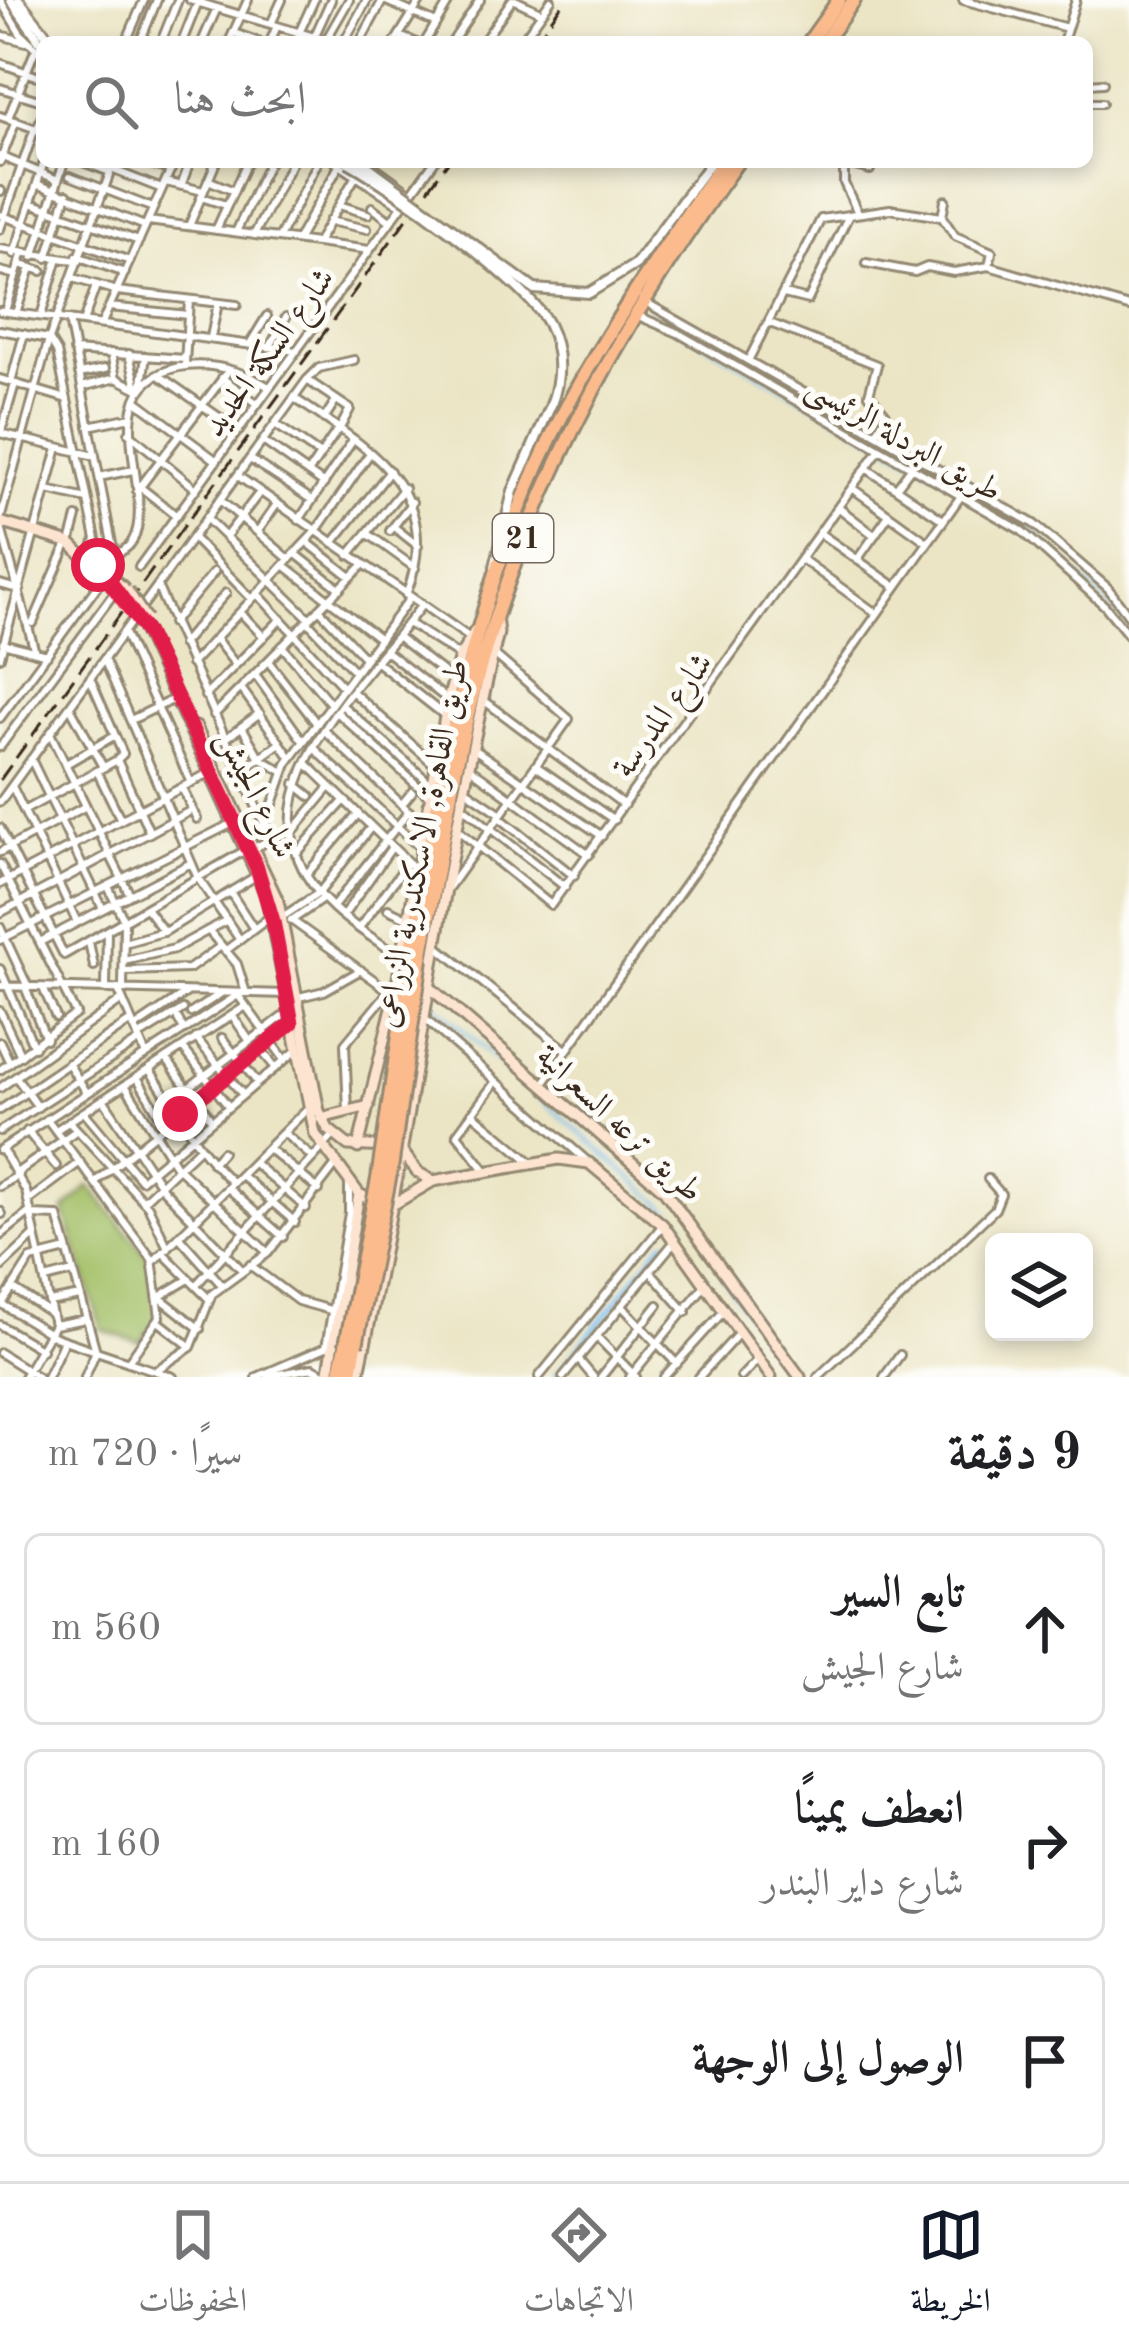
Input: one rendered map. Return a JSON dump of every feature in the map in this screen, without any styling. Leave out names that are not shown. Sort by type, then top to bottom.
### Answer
[{"type":"highway","points":[[813,36],[839,0]]},
{"type":"highway","points":[[828,36],[854,0]]},
{"type":"highway","name":"طريق القاهرة, الاسكندرية الزراعى","points":[[339,1377],[351,1345],[391,1169],[411,959],[496,577],[564,410],[640,281],[719,168]]},
{"type":"highway","name":"طريق القاهرة, الاسكندرية الزراعى","points":[[489,619],[550,470],[633,314],[733,168]]},
{"type":"highway","name":"طريق القاهرة, الاسكندرية الزراعى","points":[[351,1345],[354,1377]]},
{"type":"main road","name":"شارع الجيش","points":[[0,522],[69,543],[122,591],[141,619],[282,920],[292,996],[321,1118],[333,1136]]},
{"type":"main road","name":"شارع الجيش","points":[[93,561],[122,591]]},
{"type":"main road","name":"شارع الجيش","points":[[141,619],[210,773],[244,836]]},
{"type":"main road","points":[[354,1377],[395,1207],[426,984],[467,766],[499,630],[489,619],[470,638],[452,679],[419,847],[411,866],[407,918],[411,959],[392,993],[358,1148]]},
{"type":"main road","name":"شارع الجيش","points":[[250,848],[282,920]]},
{"type":"main road","name":"طريق ترعه السعرانية","points":[[426,984],[675,1201],[800,1377]]},
{"type":"main road","name":"شارع الجيش","points":[[292,996],[291,1017],[308,1108],[322,1148],[359,1194]]},
{"type":"main road","points":[[321,1118],[369,1106]]},
{"type":"main road","points":[[333,1136],[358,1148],[389,1147],[403,1153],[417,1172],[433,1180]]},
{"type":"main road","points":[[328,1377],[359,1194],[378,1207],[395,1207],[433,1180],[568,1159],[589,1163],[663,1226],[771,1377]]},
{"type":"street","points":[[129,36],[144,0]]},
{"type":"street","points":[[142,36],[157,0]]},
{"type":"street","points":[[163,36],[178,0]]},
{"type":"street","points":[[231,36],[248,0]]},
{"type":"street","points":[[271,36],[282,0]]},
{"type":"street","points":[[298,36],[314,0]]},
{"type":"street","points":[[314,36],[331,0]]},
{"type":"street","points":[[331,36],[349,0]]},
{"type":"street","points":[[347,36],[367,0]]},
{"type":"street","points":[[363,36],[383,0],[436,23]]},
{"type":"street","points":[[399,36],[421,0]]},
{"type":"street","points":[[428,36],[450,0]]},
{"type":"street","points":[[456,36],[480,0]]},
{"type":"street","points":[[491,36],[513,0],[542,13]]},
{"type":"street","points":[[525,36],[551,0]]},
{"type":"street","points":[[963,0],[1067,28]]},
{"type":"street","points":[[1065,36],[1076,0]]},
{"type":"street","points":[[184,36],[198,2],[306,36]]},
{"type":"street","points":[[0,25],[6,4]]},
{"type":"street","points":[[6,4],[45,36]]},
{"type":"street","points":[[6,4],[36,43]]},
{"type":"street","points":[[205,36],[220,6]]},
{"type":"street","points":[[233,32],[243,36]]},
{"type":"street","points":[[0,35],[36,45]]},
{"type":"street","points":[[36,49],[23,71],[1,158],[58,180]]},
{"type":"street","points":[[0,63],[36,76]]},
{"type":"street","points":[[1093,84],[1103,83]]},
{"type":"street","points":[[0,88],[36,99]]},
{"type":"street","points":[[1093,103],[1102,103]]},
{"type":"street","points":[[0,130],[10,135]]},
{"type":"street","points":[[0,229],[36,133]]},
{"type":"street","points":[[42,168],[3,311],[297,351]]},
{"type":"street","points":[[33,257],[62,168]]},
{"type":"street","points":[[35,652],[0,522],[49,339],[64,319],[82,241],[111,168],[181,186],[228,205]]},
{"type":"street","points":[[102,324],[171,168]]},
{"type":"street","points":[[181,186],[188,168]]},
{"type":"street","points":[[189,226],[213,168]]},
{"type":"street","points":[[216,230],[245,168]]},
{"type":"street","points":[[236,232],[265,168]]},
{"type":"street","points":[[273,168],[285,176]]},
{"type":"street","points":[[254,235],[289,168]]},
{"type":"street","points":[[279,238],[315,168]]},
{"type":"street","points":[[298,240],[338,168]]},
{"type":"street","points":[[348,168],[402,206]]},
{"type":"street","points":[[349,168],[438,226],[540,310],[557,350],[550,404],[510,500],[495,556],[496,577]]},
{"type":"street","points":[[376,168],[534,289],[567,295],[610,285],[636,264],[707,168]]},
{"type":"street","points":[[376,168],[411,193]]},
{"type":"street","name":"شارع السكة الحديد","points":[[139,567],[428,168]]},
{"type":"street","points":[[784,294],[808,300],[854,214],[844,168]]},
{"type":"street","points":[[864,168],[870,170]]},
{"type":"street","points":[[317,243],[357,174]]},
{"type":"street","points":[[70,176],[154,208]]},
{"type":"street","points":[[208,181],[234,191]]},
{"type":"street","points":[[37,184],[147,223],[370,250]]},
{"type":"street","points":[[47,258],[67,194]]},
{"type":"street","points":[[942,217],[945,200]]},
{"type":"street","points":[[31,203],[139,241]]},
{"type":"street","points":[[339,205],[370,210],[390,221]]},
{"type":"street","points":[[749,359],[819,221],[902,209],[942,217],[955,236],[992,252],[989,266]]},
{"type":"street","points":[[2,215],[130,262]]},
{"type":"street","points":[[329,221],[367,229]]},
{"type":"street","points":[[0,249],[42,271]]},
{"type":"street","points":[[18,258],[78,258],[124,273]]},
{"type":"street","points":[[41,316],[58,258]]},
{"type":"street","points":[[866,262],[915,272],[927,266],[954,272],[989,266],[1129,307]]},
{"type":"street","points":[[16,313],[31,268]]},
{"type":"street","points":[[0,271],[16,275]]},
{"type":"street","points":[[54,271],[117,291],[237,304]]},
{"type":"street","points":[[83,322],[96,285]]},
{"type":"street","points":[[185,363],[190,299]]},
{"type":"street","name":"طريق البردلة الرئيسى","points":[[641,300],[1034,524],[1108,588],[1129,616]]},
{"type":"street","points":[[211,337],[218,303]]},
{"type":"street","points":[[110,307],[188,315]]},
{"type":"street","name":"طريق البردلة الرئيسى","points":[[633,314],[678,333],[1033,538],[1129,636]]},
{"type":"street","points":[[251,342],[266,316]]},
{"type":"street","points":[[271,345],[286,317]]},
{"type":"street","points":[[64,319],[114,554]]},
{"type":"street","points":[[770,323],[878,366],[869,394],[886,414],[877,434]]},
{"type":"street","points":[[0,330],[49,339],[57,352],[96,541],[93,561],[133,541],[138,489],[129,433],[146,356]]},
{"type":"street","points":[[24,334],[0,433],[95,456]]},
{"type":"street","points":[[74,351],[146,356],[229,370],[270,388]]},
{"type":"street","points":[[111,353],[116,378]]},
{"type":"street","points":[[129,354],[141,390]]},
{"type":"street","name":"شارع السكة الحديد","points":[[0,802],[124,633],[141,619],[158,586],[307,380],[319,368],[354,360]]},
{"type":"street","points":[[141,390],[185,363]]},
{"type":"street","points":[[79,374],[105,369]]},
{"type":"street","points":[[138,489],[229,370]]},
{"type":"street","points":[[160,376],[239,430]]},
{"type":"street","points":[[82,388],[116,378],[141,390]]},
{"type":"street","points":[[222,378],[258,404]]},
{"type":"street","points":[[0,379],[67,399]]},
{"type":"street","points":[[307,380],[351,412],[308,473]]},
{"type":"street","points":[[186,393],[192,384]]},
{"type":"street","points":[[244,836],[265,825],[292,756],[408,597],[418,546],[412,502],[404,488],[370,453],[294,398]]},
{"type":"street","points":[[324,418],[336,400]]},
{"type":"street","points":[[137,402],[218,461]]},
{"type":"street","points":[[89,426],[131,417]]},
{"type":"street","points":[[158,430],[164,422]]},
{"type":"street","points":[[275,424],[320,455]]},
{"type":"street","points":[[129,433],[196,489]]},
{"type":"street","points":[[299,520],[353,440]]},
{"type":"street","points":[[263,441],[323,484]]},
{"type":"street","points":[[0,657],[58,448]]},
{"type":"street","name":"شارع المدرسة","points":[[566,887],[879,450]]},
{"type":"street","points":[[191,664],[316,531],[370,453]]},
{"type":"street","points":[[250,459],[312,500]]},
{"type":"street","points":[[866,468],[944,521]]},
{"type":"street","points":[[896,488],[911,468]]},
{"type":"street","points":[[99,477],[134,470]]},
{"type":"street","points":[[333,544],[389,471]]},
{"type":"street","points":[[238,476],[470,638]]},
{"type":"street","points":[[349,555],[404,488]]},
{"type":"street","points":[[852,488],[928,543]]},
{"type":"street","points":[[138,489],[177,516]]},
{"type":"street","points":[[47,490],[87,499]]},
{"type":"street","points":[[227,535],[260,492]]},
{"type":"street","points":[[543,1084],[962,496]]},
{"type":"street","points":[[220,500],[258,530],[328,600],[380,639]]},
{"type":"street","points":[[412,502],[392,529],[418,546]]},
{"type":"street","points":[[258,530],[277,504]]},
{"type":"street","points":[[838,508],[875,535]]},
{"type":"street","points":[[857,560],[889,515]]},
{"type":"street","points":[[31,627],[77,517]]},
{"type":"street","points":[[207,519],[271,579],[355,672]]},
{"type":"street","points":[[367,533],[415,568]]},
{"type":"street","points":[[820,534],[896,587]]},
{"type":"street","points":[[193,538],[281,619],[343,688]]},
{"type":"street","points":[[306,542],[351,577]]},
{"type":"street","points":[[289,559],[340,589]]},
{"type":"street","points":[[803,560],[877,614]]},
{"type":"street","points":[[214,715],[363,565]]},
{"type":"street","points":[[172,623],[214,572]]},
{"type":"street","points":[[0,718],[104,577]]},
{"type":"street","points":[[0,584],[20,590]]},
{"type":"street","points":[[158,586],[270,836]]},
{"type":"street","points":[[0,747],[92,622],[122,591]]},
{"type":"street","points":[[182,644],[226,593]]},
{"type":"street","points":[[411,959],[359,928],[321,896],[306,875],[290,832],[304,763],[421,606]]},
{"type":"street","points":[[319,609],[365,658]]},
{"type":"street","points":[[78,612],[92,622]]},
{"type":"street","points":[[240,612],[263,637]]},
{"type":"street","points":[[205,696],[281,619]]},
{"type":"street","points":[[408,623],[460,656]]},
{"type":"street","points":[[124,633],[191,783]]},
{"type":"street","points":[[398,637],[452,679]]},
{"type":"street","points":[[215,638],[236,665]]},
{"type":"street","points":[[2,643],[47,655]]},
{"type":"street","points":[[283,646],[331,704]]},
{"type":"street","points":[[386,652],[448,700]]},
{"type":"street","points":[[443,895],[569,719],[568,712],[494,654]]},
{"type":"street","points":[[104,659],[198,878],[240,940]]},
{"type":"street","points":[[268,661],[316,724]]},
{"type":"street","points":[[378,663],[444,716]]},
{"type":"street","points":[[255,674],[303,742]]},
{"type":"street","points":[[24,811],[123,754],[90,678]]},
{"type":"street","points":[[242,688],[292,756],[411,866],[359,928]]},
{"type":"street","points":[[355,694],[435,765]]},
{"type":"street","points":[[130,720],[176,698]]},
{"type":"street","points":[[482,699],[625,805]]},
{"type":"street","points":[[70,706],[93,748],[121,820]]},
{"type":"street","points":[[342,711],[373,732],[430,790]]},
{"type":"street","points":[[342,711],[430,790]]},
{"type":"street","points":[[225,740],[260,713]]},
{"type":"street","points":[[373,732],[383,719]]},
{"type":"street","points":[[242,727],[260,758],[297,780],[310,796]]},
{"type":"street","points":[[326,732],[423,825]]},
{"type":"street","points":[[50,733],[130,895]]},
{"type":"street","points":[[65,764],[115,735]]},
{"type":"street","points":[[241,772],[280,742]]},
{"type":"street","points":[[471,747],[602,836]]},
{"type":"street","points":[[314,748],[419,847]]},
{"type":"street","points":[[32,759],[103,909]]},
{"type":"street","points":[[117,760],[150,833]]},
{"type":"street","points":[[467,766],[589,854]]},
{"type":"street","points":[[536,766],[614,820]]},
{"type":"street","points":[[4,882],[210,773]]},
{"type":"street","points":[[12,786],[77,922]]},
{"type":"street","points":[[0,828],[62,955],[270,836],[290,832],[330,787]]},
{"type":"street","points":[[182,788],[197,819]]},
{"type":"street","points":[[463,788],[574,876]]},
{"type":"street","points":[[333,907],[396,826],[412,792]]},
{"type":"street","points":[[296,854],[344,801]]},
{"type":"street","points":[[306,875],[375,805]]},
{"type":"street","points":[[456,829],[549,905],[566,887],[460,805]]},
{"type":"street","points":[[0,852],[86,806]]},
{"type":"street","points":[[0,913],[192,810]]},
{"type":"street","points":[[2,939],[234,823]]},
{"type":"street","points":[[124,971],[189,969],[254,929],[282,920],[321,896],[371,827]]},
{"type":"street","points":[[343,916],[392,848]]},
{"type":"street","points":[[40,942],[192,862]]},
{"type":"street","points":[[0,864],[4,882],[20,902],[75,1011],[74,1019],[1,1070]]},
{"type":"street","points":[[124,943],[164,932],[259,874]]},
{"type":"street","points":[[108,886],[124,921],[122,1000],[146,1055]]},
{"type":"street","points":[[230,892],[254,929]]},
{"type":"street","points":[[146,908],[164,932]]},
{"type":"street","points":[[388,909],[407,918]]},
{"type":"street","points":[[88,916],[98,936]]},
{"type":"street","points":[[124,961],[174,949],[227,920]]},
{"type":"street","points":[[282,920],[392,993],[345,1044],[348,1111]]},
{"type":"street","points":[[0,927],[46,1039]]},
{"type":"street","points":[[106,989],[107,931]]},
{"type":"street","points":[[208,931],[240,970],[246,1006],[285,1060]]},
{"type":"street","points":[[89,942],[94,966]]},
{"type":"street","points":[[434,943],[567,1051]]},
{"type":"street","points":[[0,969],[34,1047]]},
{"type":"street","points":[[4,986],[292,996],[324,991],[361,970]]},
{"type":"street","points":[[43,988],[56,1017]]},
{"type":"street","points":[[0,1109],[188,992]]},
{"type":"street","points":[[0,1131],[139,1039],[223,992]]},
{"type":"street","points":[[26,1374],[54,1325],[28,1201],[19,1173],[1,1148],[242,994]]},
{"type":"street","points":[[0,1088],[122,1000]]},
{"type":"street","points":[[14,1001],[0,1010],[22,1056]]},
{"type":"street","points":[[56,1130],[246,1006]]},
{"type":"street","points":[[232,1015],[249,1040]]},
{"type":"street","points":[[422,1016],[589,1163]]},
{"type":"street","points":[[171,1101],[263,1030],[291,1017]]},
{"type":"street","points":[[95,1182],[271,1041],[291,1017]]},
{"type":"street","points":[[178,1019],[184,1030]]},
{"type":"street","points":[[196,1038],[243,1095]]},
{"type":"street","points":[[222,1038],[257,1083]]},
{"type":"street","points":[[0,1042],[10,1064]]},
{"type":"street","points":[[183,1047],[229,1107]]},
{"type":"street","points":[[260,1049],[276,1068]]},
{"type":"street","points":[[84,1112],[143,1179],[297,1050]]},
{"type":"street","points":[[43,1058],[52,1074]]},
{"type":"street","points":[[166,1058],[187,1088]]},
{"type":"street","points":[[68,1063],[87,1093]]},
{"type":"street","points":[[149,1069],[180,1114],[197,1150],[283,1237]]},
{"type":"street","points":[[16,1077],[38,1107]]},
{"type":"street","points":[[137,1077],[166,1125]]},
{"type":"street","points":[[486,1171],[457,1138],[496,1081]]},
{"type":"street","points":[[125,1085],[130,1103],[178,1168],[268,1253]]},
{"type":"street","points":[[103,1099],[160,1185],[226,1254],[298,1300],[334,1311]]},
{"type":"street","points":[[198,1100],[212,1121]]},
{"type":"street","points":[[153,1262],[308,1108]]},
{"type":"street","points":[[472,1113],[532,1163]]},
{"type":"street","points":[[47,1118],[153,1262],[158,1322],[128,1362]]},
{"type":"street","points":[[69,1121],[143,1201],[166,1251],[209,1299]]},
{"type":"street","points":[[0,1186],[77,1130]]},
{"type":"street","points":[[27,1132],[56,1166]]},
{"type":"street","points":[[284,1132],[313,1159]]},
{"type":"street","points":[[159,1297],[209,1271],[333,1136]]},
{"type":"street","points":[[268,1148],[319,1190]]},
{"type":"street","points":[[143,1201],[197,1150]]},
{"type":"street","points":[[212,1163],[222,1152]]},
{"type":"street","points":[[28,1201],[80,1162]]},
{"type":"street","points":[[253,1162],[306,1208]]},
{"type":"street","points":[[149,1372],[191,1347],[209,1299],[221,1284],[268,1253],[335,1166]]},
{"type":"street","points":[[241,1175],[295,1222]]},
{"type":"street","points":[[818,1377],[995,1209],[1001,1194],[988,1179]]},
{"type":"street","points":[[261,1377],[323,1351],[349,1214],[348,1180]]},
{"type":"street","points":[[52,1183],[59,1192]]},
{"type":"street","points":[[0,1236],[31,1213],[56,1214],[96,1352],[85,1377]]},
{"type":"street","points":[[539,1377],[663,1226]]},
{"type":"street","points":[[0,1268],[35,1235]]},
{"type":"street","points":[[179,1238],[221,1284]]},
{"type":"street","points":[[563,1377],[675,1241]]},
{"type":"street","points":[[67,1250],[28,1262],[1,1305],[64,1341],[173,1377]]},
{"type":"street","points":[[650,1271],[686,1312]]},
{"type":"street","points":[[45,1280],[74,1272]]},
{"type":"street","points":[[597,1337],[633,1376],[706,1285]]},
{"type":"street","points":[[12,1288],[52,1314]]},
{"type":"street","points":[[49,1302],[80,1296]]},
{"type":"street","points":[[159,1297],[200,1329]]},
{"type":"street","points":[[578,1359],[597,1377],[618,1358],[658,1305]]},
{"type":"street","points":[[622,1306],[676,1364]]},
{"type":"street","points":[[664,1377],[724,1311]]},
{"type":"street","points":[[54,1325],[87,1319]]},
{"type":"street","points":[[158,1322],[191,1347]]},
{"type":"street","points":[[0,1325],[42,1350]]},
{"type":"street","points":[[699,1377],[740,1333]]},
{"type":"street","points":[[60,1377],[48,1375],[64,1341]]},
{"type":"street","points":[[0,1352],[26,1374],[38,1377]]},
{"type":"street","points":[[884,1377],[900,1354]]},
{"type":"street","points":[[741,1377],[758,1359]]},
{"type":"street","points":[[261,1377],[313,1368],[328,1377]]},
{"type":"green space","points":[[89,1186],[150,1259],[159,1318],[139,1342],[102,1330],[64,1211]]},
{"type":"waterway","points":[[646,311],[1023,521],[1129,624]]},
{"type":"waterway","points":[[433,1004],[684,1224]]},
{"type":"waterway","points":[[556,1377],[665,1242]]},
{"type":"waterway","points":[[721,1275],[789,1377]]},
{"type":"railway","points":[[539,36],[565,0]]},
{"type":"railway","points":[[0,780],[444,168]]},
{"type":"route","points":[[98,565],[147,633],[257,868],[273,921],[292,1023],[180,1114]]}]
